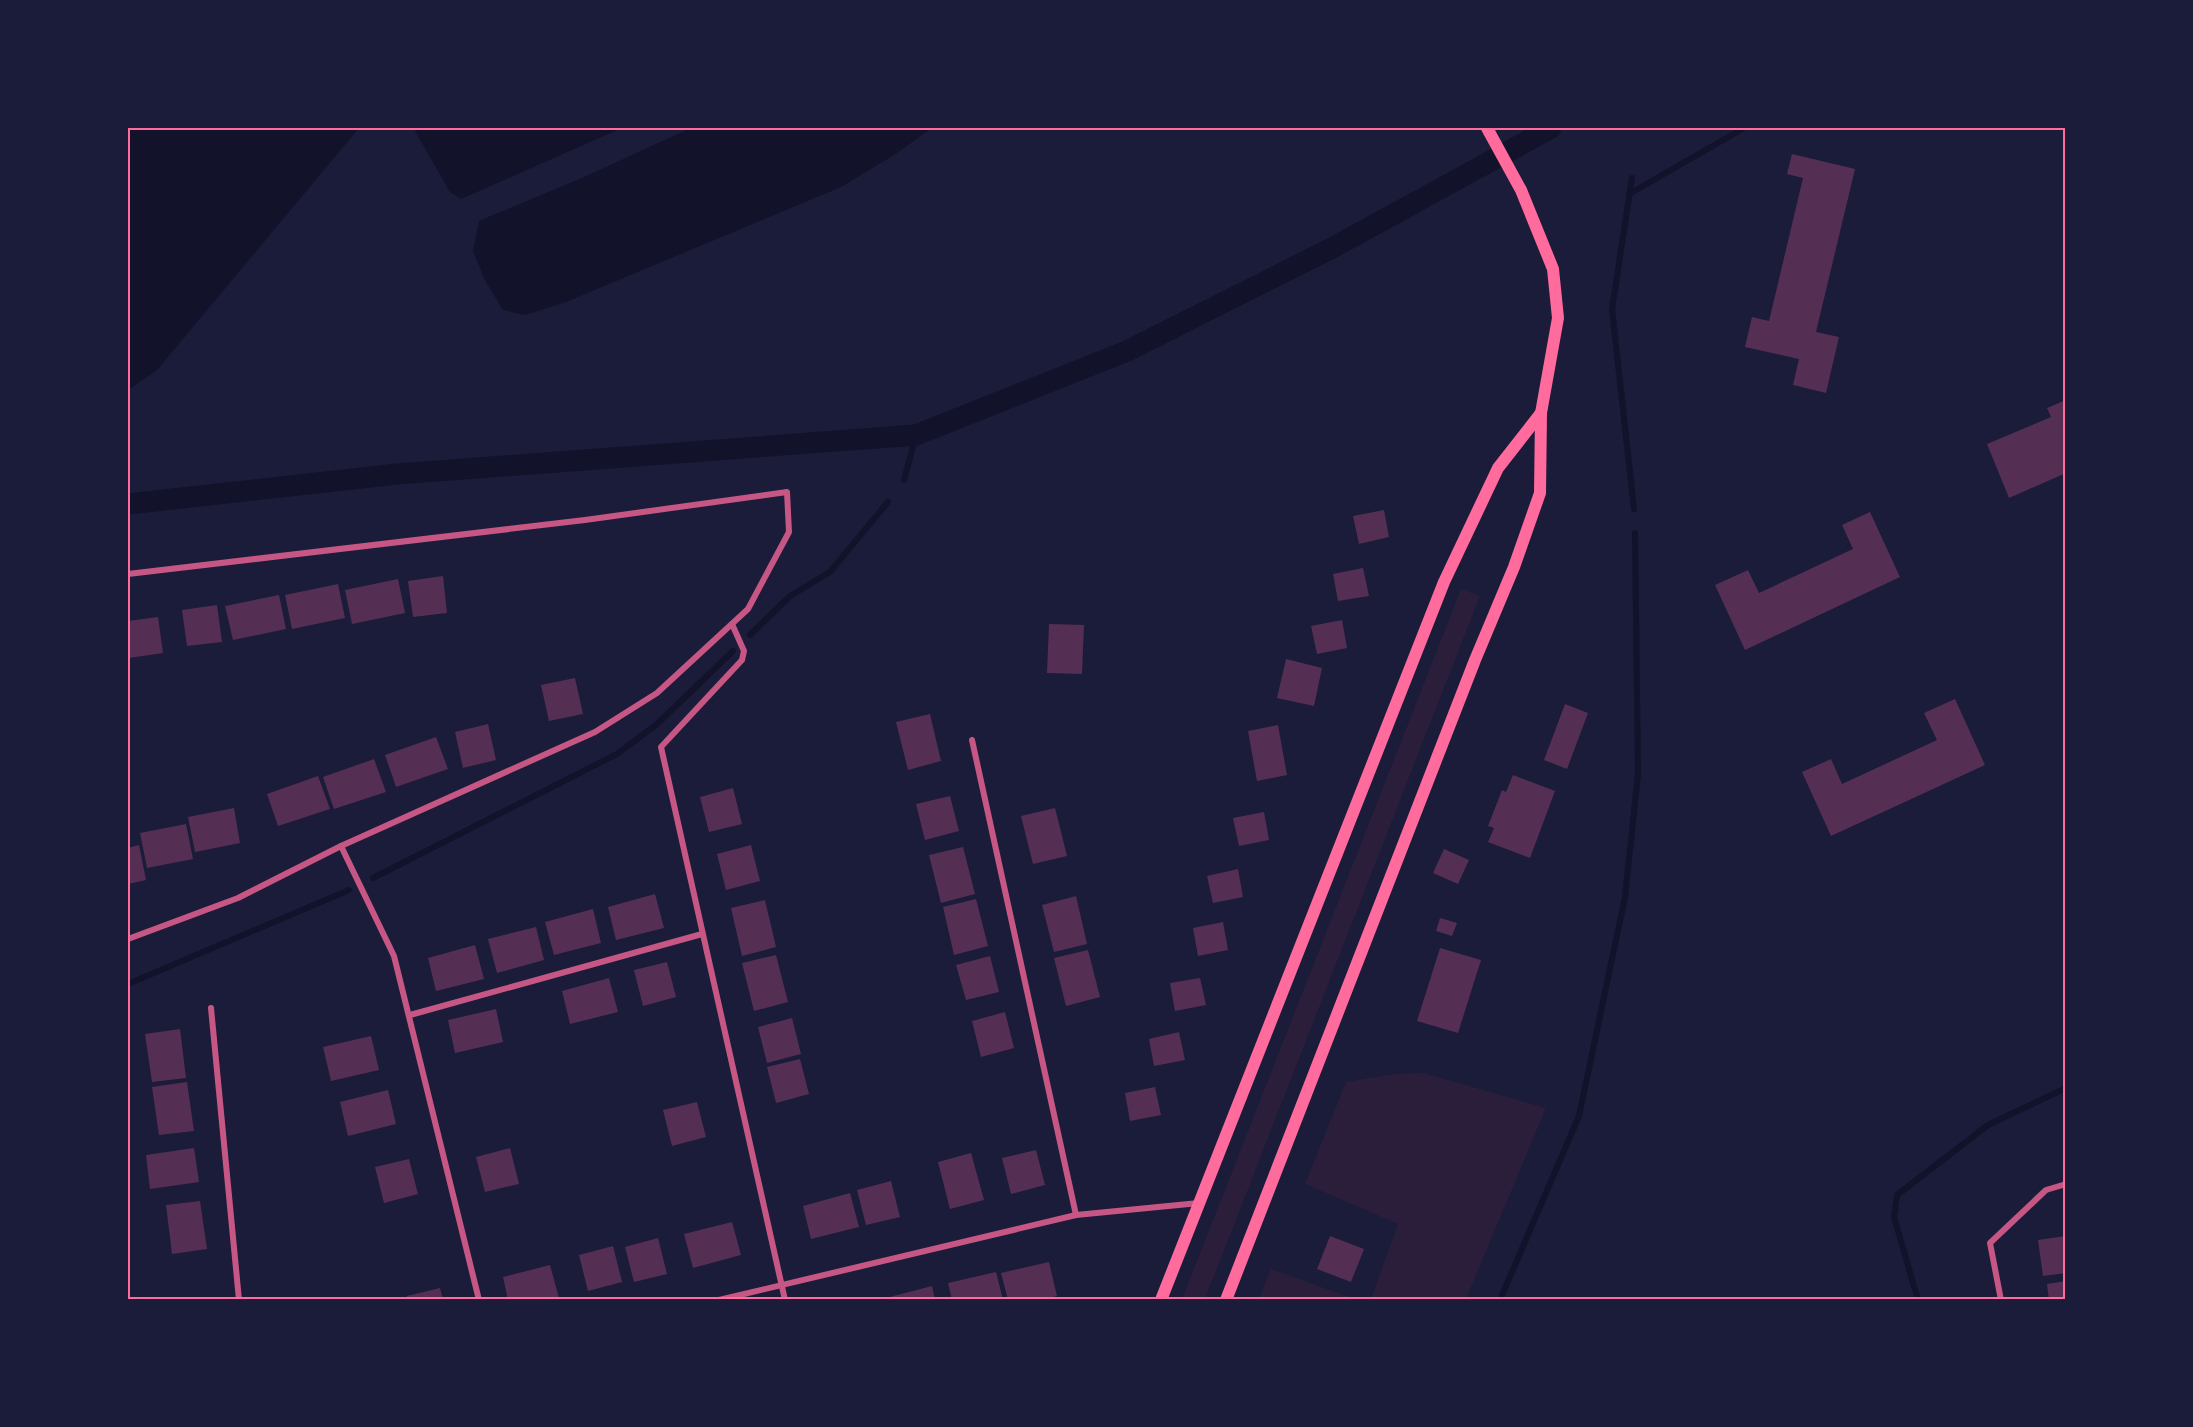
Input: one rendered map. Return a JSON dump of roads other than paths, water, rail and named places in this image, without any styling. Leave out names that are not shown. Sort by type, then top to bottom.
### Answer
[{"type":"main road","points":[[1226,1299],[1475,660],[1514,567],[1540,493],[1541,413],[1558,318],[1553,269],[1521,190],[1487,128]]},
{"type":"main road","points":[[1161,1299],[1444,582],[1498,468],[1541,413]]},
{"type":"street","points":[[128,574],[585,520],[787,492],[789,532],[748,609],[657,693],[595,732],[341,846],[238,898],[128,939]]},
{"type":"street","points":[[732,624],[744,651],[742,660],[661,747],[785,1299]]},
{"type":"street","points":[[972,740],[1076,1215]]},
{"type":"street","points":[[341,846],[394,956],[479,1299]]},
{"type":"street","points":[[410,1016],[702,934]]},
{"type":"street","points":[[211,1008],[239,1299]]},
{"type":"street","points":[[2001,1299],[1990,1243],[2046,1190],[2066,1184]]},
{"type":"street","points":[[718,1299],[1076,1215],[1200,1203]]},
{"type":"waterway","points":[[128,504],[397,474],[916,435],[1127,351],[1334,247],[1551,128]]},
{"type":"waterway","points":[[1629,194],[1744,128]]},
{"type":"waterway","points":[[1632,178],[1612,309],[1634,509]]},
{"type":"waterway","points":[[904,480],[916,435]]},
{"type":"waterway","points":[[750,635],[790,596],[830,572],[888,502]]},
{"type":"waterway","points":[[1500,1300],[1579,1116],[1625,897],[1638,774],[1635,533]]},
{"type":"waterway","points":[[373,878],[617,754],[657,724],[733,651]]},
{"type":"waterway","points":[[128,984],[349,890]]},
{"type":"waterway","points":[[1918,1300],[1894,1217],[1897,1195],[1988,1125],[2066,1088]]}]
